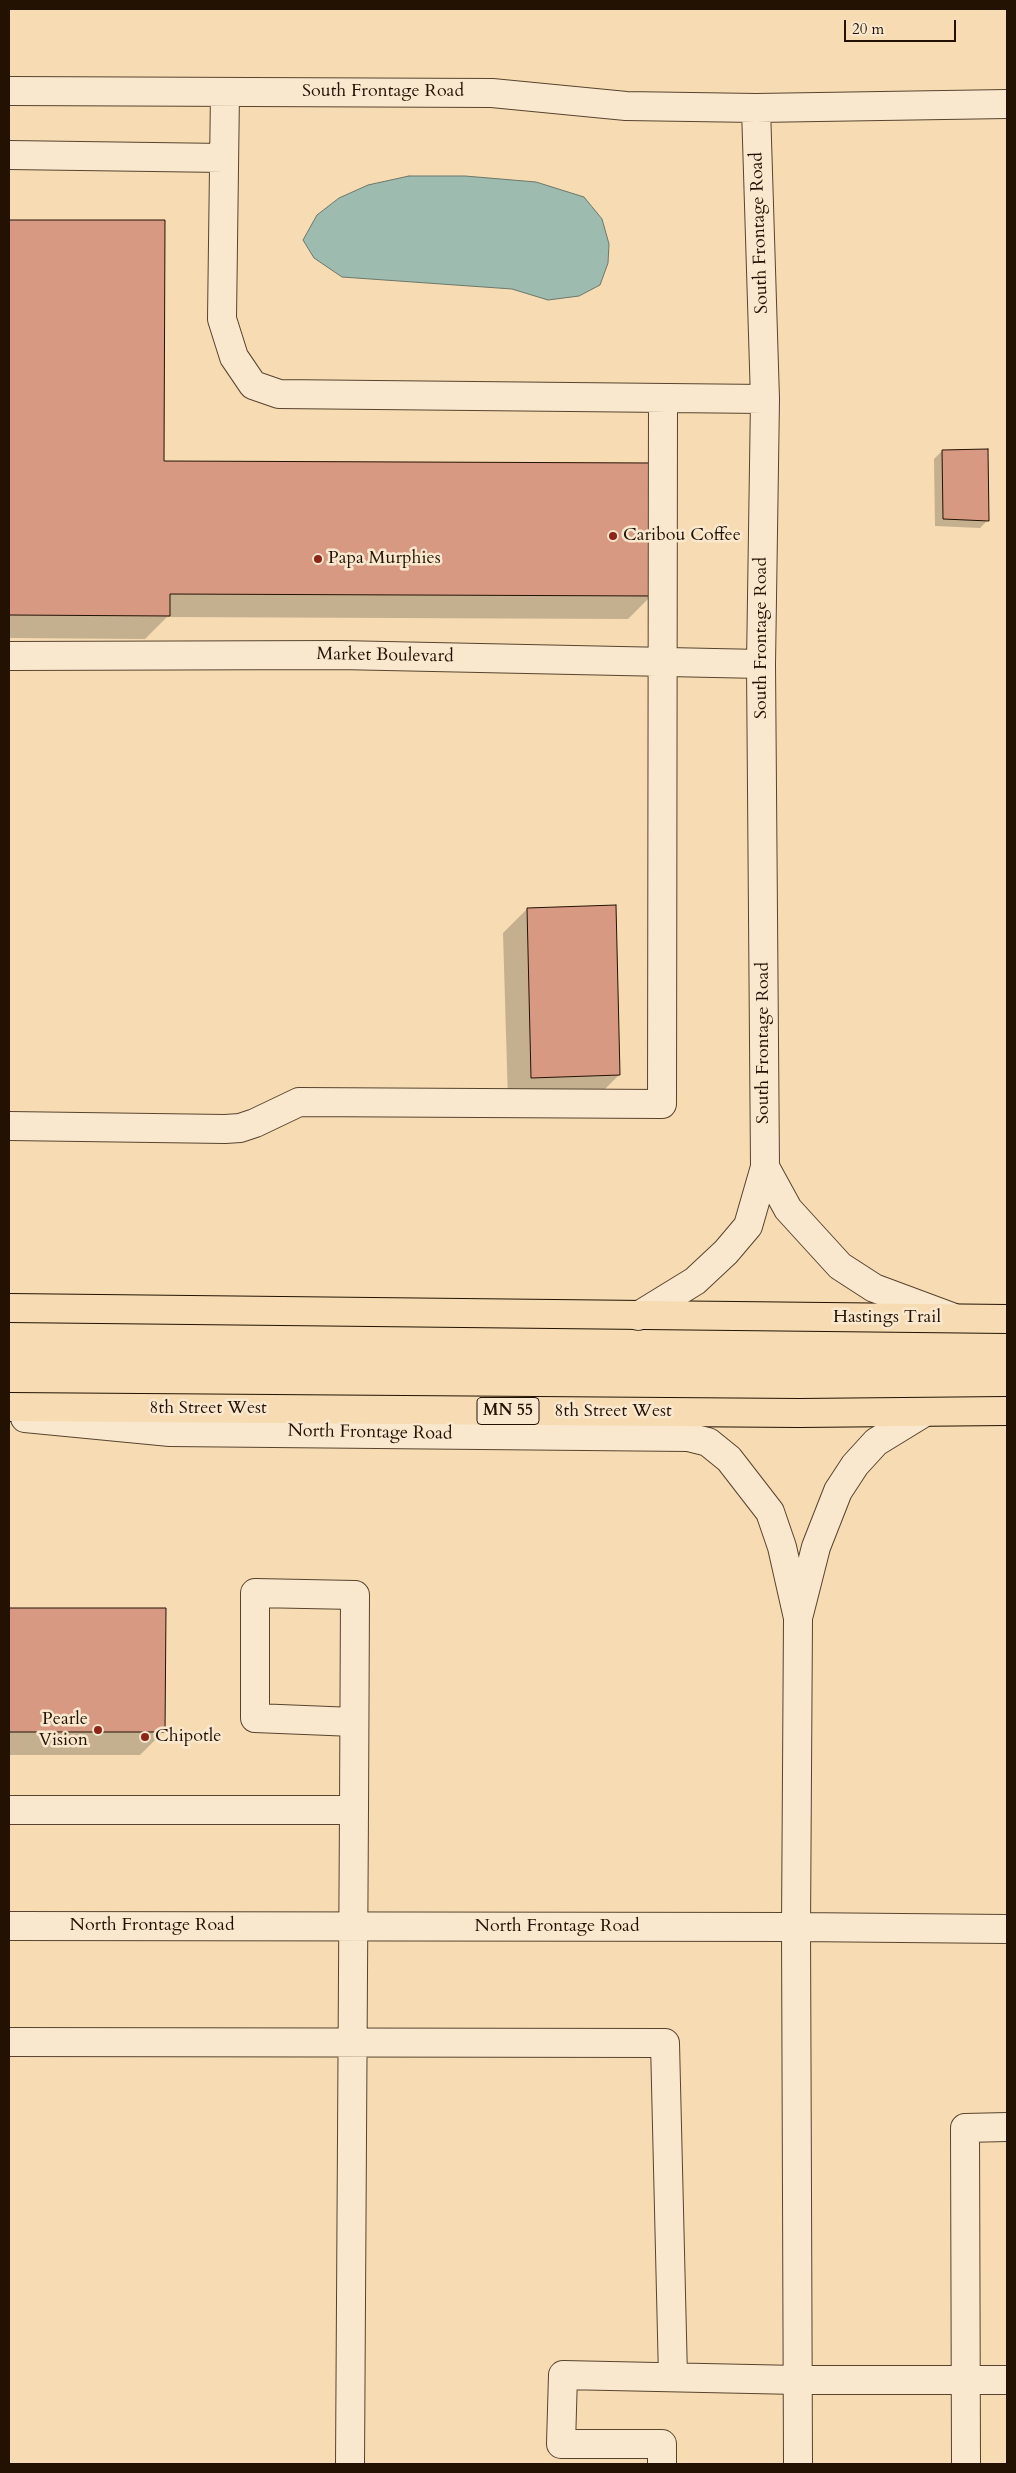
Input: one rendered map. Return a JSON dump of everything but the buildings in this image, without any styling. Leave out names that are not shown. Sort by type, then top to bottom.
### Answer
[{"type":"highway","points":[[9,1308],[638,1316]]},
{"type":"highway","name":"Hastings Trail","points":[[638,1316],[1007,1319]]},
{"type":"highway","name":"8th Street West","points":[[9,1407],[799,1414],[1007,1412]]},
{"type":"street","name":"South Frontage Road","points":[[9,91],[492,93],[626,106],[756,108],[1007,104]]},
{"type":"street","points":[[225,92],[222,319],[234,357],[253,385],[279,394],[765,399]]},
{"type":"street","name":"South Frontage Road","points":[[638,1316],[695,1281],[726,1252],[748,1226],[765,1167],[761,664],[765,399],[756,108]]},
{"type":"street","points":[[9,155],[224,158]]},
{"type":"street","points":[[9,1126],[240,1128],[299,1102],[662,1104],[663,398]]},
{"type":"street","name":"Market Boulevard","points":[[9,656],[339,655],[761,664]]},
{"type":"street","name":"South Frontage Road","points":[[765,1167],[788,1209],[814,1240],[840,1266],[874,1288],[954,1318]]},
{"type":"street","name":"North Frontage Road","points":[[798,1618],[819,1539],[838,1491],[855,1464],[876,1442],[925,1412]]},
{"type":"street","name":"North Frontage Road","points":[[9,1416],[170,1432],[688,1436],[708,1442],[730,1459],[770,1512],[782,1547],[798,1618],[796,1927],[9,1926]]},
{"type":"street","points":[[350,2464],[355,1595],[255,1593],[255,1718],[354,1722]]},
{"type":"street","points":[[9,1810],[354,1810]]},
{"type":"street","points":[[798,2464],[796,1927],[1007,1929]]},
{"type":"street","points":[[9,2042],[665,2043],[673,2377]]},
{"type":"street","points":[[966,2464],[965,2128],[1007,2127]]},
{"type":"street","points":[[662,2464],[662,2444],[561,2454],[563,2375],[798,2380],[1007,2380]]},
{"type":"shaded area","points":[[409,176],[465,176],[536,182],[584,197],[602,219],[609,244],[608,263],[600,285],[579,296],[548,300],[512,289],[342,277],[314,258],[303,240],[317,215],[339,198],[368,185]]},
{"type":"place","name":"Caribou Coffee","points":[[613,536]]},
{"type":"place","name":"Papa Murphies","points":[[318,559]]},
{"type":"place","name":"Pearle Vision","points":[[98,1730]]},
{"type":"place","name":"Chipotle","points":[[145,1737]]}]
